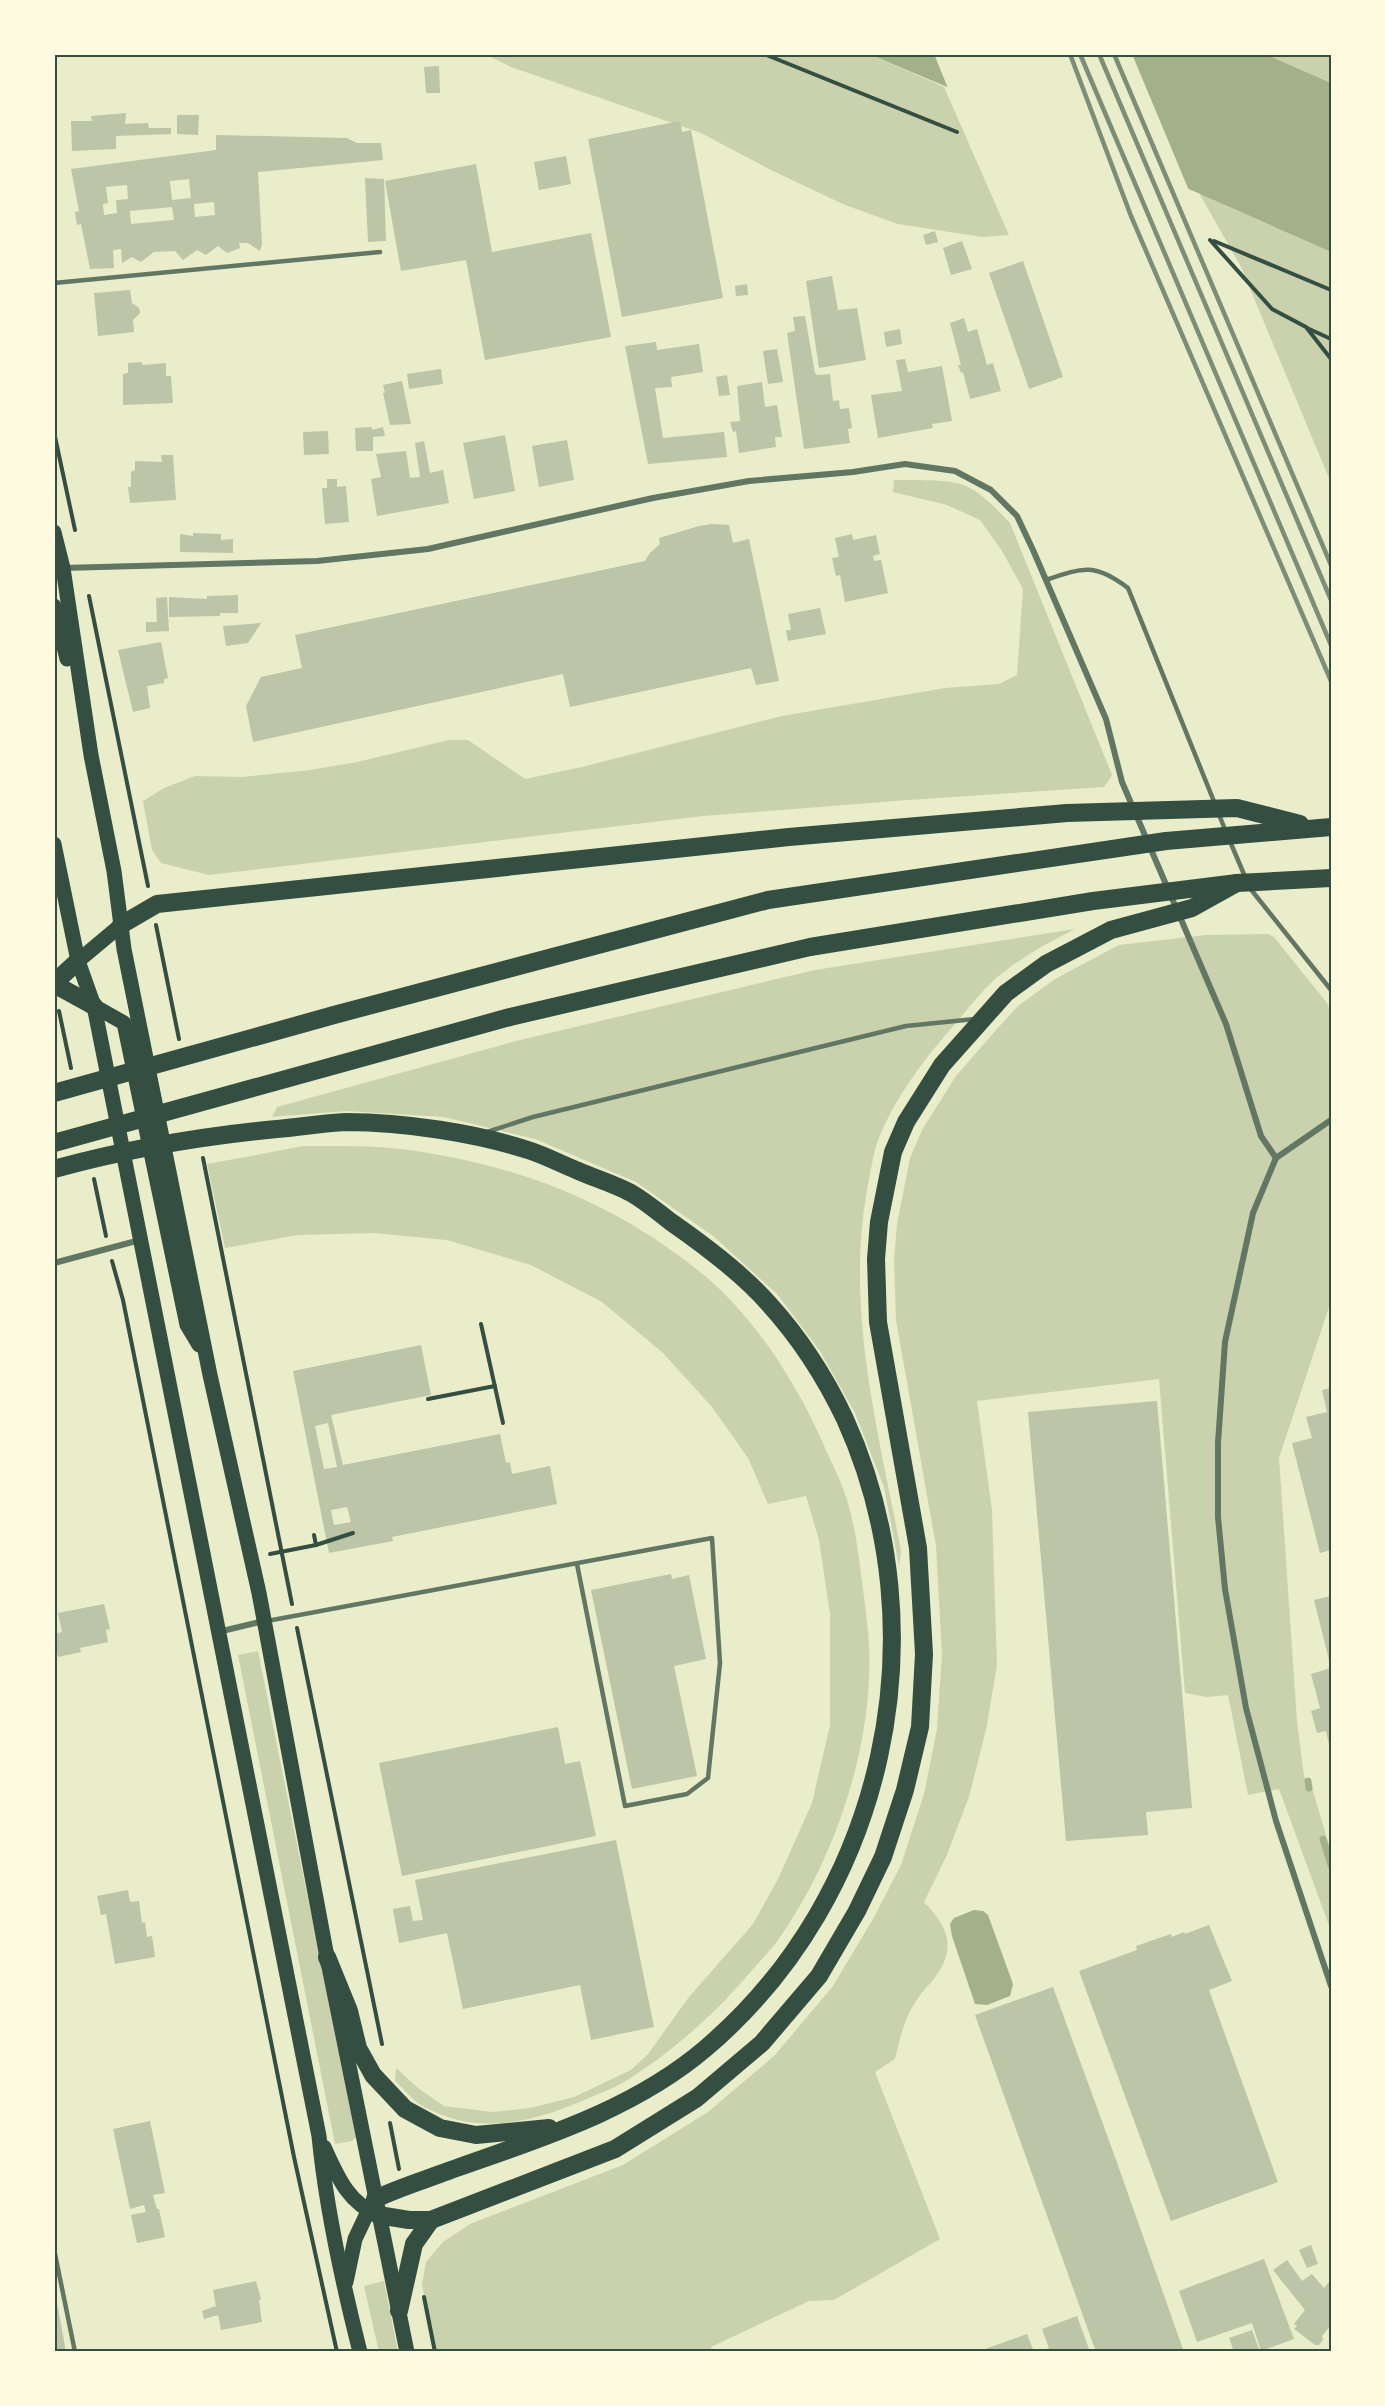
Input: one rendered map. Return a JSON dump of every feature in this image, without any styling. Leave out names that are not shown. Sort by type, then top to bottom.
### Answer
[{"type":"highway","points":[[121,925],[157,903],[789,837],[1067,813],[1237,808],[1324,827]]},
{"type":"highway","points":[[54,1093],[334,1014],[768,900],[1166,841],[1324,827]]},
{"type":"highway","points":[[54,1143],[510,1017],[810,946],[1094,901],[1237,884],[1331,878]]},
{"type":"highway","points":[[374,2208],[409,2220],[431,2220],[615,2149],[697,2098],[762,2043],[819,1976],[866,1894],[883,1857],[905,1790],[920,1727],[924,1654],[918,1548],[878,1322],[876,1259],[879,1222],[893,1152],[906,1122],[942,1065],[1006,993],[1046,964],[1111,930],[1192,908],[1237,884]]},
{"type":"highway","points":[[78,961],[54,983],[94,1006]]},
{"type":"highway","points":[[54,1169],[111,1154],[225,1134],[346,1122],[442,1129],[531,1151],[630,1193],[705,1246],[768,1302],[810,1358],[844,1418],[872,1491],[887,1568],[893,1633],[888,1714],[871,1794],[843,1869],[817,1917],[797,1947],[758,1997],[709,2046],[669,2078],[572,2126],[403,2188],[374,2208]]},
{"type":"highway","points":[[327,1957],[349,2011],[358,2048],[373,2075],[405,2109],[440,2128],[476,2135],[572,2126]]},
{"type":"highway","points":[[399,2311],[414,2244],[431,2220]]},
{"type":"main road","points":[[54,532],[57,566],[114,871],[124,949],[205,1355],[251,1555],[374,2208],[407,2352]]},
{"type":"main road","points":[[54,606],[91,755]]},
{"type":"main road","points":[[54,844],[78,961],[94,1006],[319,2136],[324,2186],[344,2291],[360,2352]]},
{"type":"main road","points":[[78,961],[121,925]]},
{"type":"main road","points":[[94,1006],[124,1023],[187,1325],[205,1355]]},
{"type":"main road","points":[[319,2136],[342,2186],[374,2208]]},
{"type":"main road","points":[[344,2291],[355,2239],[374,2208]]},
{"type":"street","points":[[57,566],[83,568],[317,561],[428,549],[685,492],[749,481],[905,464],[955,471],[991,490],[1017,516],[1106,720],[1122,782],[1226,1024],[1261,1136],[1276,1158]]},
{"type":"street","points":[[1331,1120],[1276,1158],[1253,1213],[1226,1342],[1218,1443],[1218,1517],[1225,1589],[1246,1708],[1276,1821],[1331,1986]]},
{"type":"street","points":[[54,1263],[141,1240]]},
{"type":"street","points":[[218,1632],[264,1621]]},
{"type":"lane","points":[[54,283],[380,252]]},
{"type":"lane","points":[[1046,580],[1072,571],[1094,569],[1109,574],[1128,588],[1249,888],[1331,990]]},
{"type":"lane","points":[[473,1137],[533,1117],[906,1026],[983,1018]]},
{"type":"lane","points":[[264,1621],[712,1538],[720,1663],[708,1778],[687,1794],[625,1806],[577,1564]]},
{"type":"lane","points":[[54,2248],[75,2352]]},
{"type":"path","points":[[764,54],[957,132]]},
{"type":"path","points":[[1331,291],[1210,240],[1272,309],[1331,339]]},
{"type":"path","points":[[1306,327],[1331,359]]},
{"type":"path","points":[[54,432],[76,534]]},
{"type":"path","points":[[83,568],[180,1044]]},
{"type":"path","points":[[58,1005],[72,1075]]},
{"type":"path","points":[[200,1146],[383,2050]]},
{"type":"path","points":[[92,1167],[108,1248],[125,1311],[294,2157],[337,2352]]},
{"type":"path","points":[[481,1324],[502,1423]]},
{"type":"path","points":[[428,1399],[495,1386]]},
{"type":"path","points":[[251,1555],[282,1553],[353,1533]]},
{"type":"path","points":[[314,1535],[315,1545]]},
{"type":"path","points":[[387,2092],[387,2108],[403,2188]]},
{"type":"path","points":[[422,2287],[435,2352]]},
{"type":"shaded area","points":[[485,54],[869,54],[944,87],[1009,235],[982,237],[898,224],[845,205],[701,133],[511,67]]},
{"type":"shaded area","points":[[869,54],[1265,54],[1331,83],[1331,252],[1198,193]]},
{"type":"shaded area","points":[[1265,54],[1331,54],[1331,83]]},
{"type":"shaded area","points":[[1199,193],[1331,252],[1331,483],[1241,267]]},
{"type":"shaded area","points":[[894,480],[961,484],[982,496],[1010,523],[1112,775],[1104,787],[703,816],[209,875],[161,863],[152,850],[143,801],[164,788],[195,776],[242,777],[310,770],[357,762],[449,740],[468,740],[525,779],[582,767],[782,716],[945,688],[999,684],[1017,675],[1023,589],[1002,551],[980,520],[947,505],[893,492]]},
{"type":"shaded area","points":[[1075,929],[1023,958],[1003,972],[982,992],[917,1071],[898,1100],[876,1146],[861,1235],[862,1326],[875,1417],[901,1551],[899,1566],[884,1487],[855,1413],[820,1351],[777,1294],[713,1236],[636,1182],[535,1139],[444,1117],[346,1111],[272,1117],[277,1107],[516,1041],[815,970]]},
{"type":"shaded area","points":[[1268,934],[1274,937],[1327,1003],[1331,1012],[1331,1301],[1279,1458],[1297,1721],[1304,1776],[1306,1781],[1310,1781],[1331,1852],[1331,1931],[1279,1789],[1248,1795],[1228,1695],[1207,1697],[1185,1693],[1159,1379],[977,1401],[992,1510],[997,1665],[986,1730],[969,1797],[946,1857],[924,1902],[944,1929],[947,1938],[946,1958],[933,1980],[913,2005],[901,2035],[895,2059],[875,2072],[940,2239],[834,2300],[809,2301],[711,2347],[712,2352],[437,2352],[422,2285],[426,2262],[443,2242],[470,2224],[623,2165],[708,2112],[774,2056],[833,1986],[873,1919],[901,1865],[924,1794],[937,1729],[942,1654],[936,1546],[896,1320],[894,1260],[897,1224],[910,1158],[922,1130],[956,1076],[996,1030],[1018,1006],[1055,979],[1119,945],[1206,935]]},
{"type":"shaded area","points":[[304,1146],[396,1148],[490,1166],[529,1178],[602,1208],[671,1250],[705,1276],[741,1311],[772,1352],[799,1396],[822,1441],[845,1493],[853,1522],[869,1645],[869,1682],[865,1721],[858,1759],[834,1835],[800,1906],[774,1945],[740,1984],[695,2029],[661,2056],[616,2087],[562,2109],[524,2120],[504,2123],[465,2121],[426,2108],[395,2081],[396,2068],[418,2088],[444,2106],[493,2112],[530,2108],[574,2097],[631,2070],[648,2054],[689,1997],[753,1924],[778,1879],[812,1803],[830,1725],[830,1614],[819,1540],[806,1496],[768,1504],[748,1458],[712,1407],[663,1353],[602,1302],[531,1265],[447,1240],[374,1233],[298,1235],[225,1248],[207,1164]]},
{"type":"shaded area","points":[[258,1651],[356,2137],[352,2141],[335,2144],[238,1655]]},
{"type":"shaded area","points":[[974,1910],[983,1911],[988,1915],[1013,1984],[1010,1996],[987,2005],[975,2004],[950,1924],[954,1918]]},
{"type":"shaded area","points":[[384,2281],[398,2352],[379,2352],[364,2286]]},
{"type":"pier","points":[[934,54],[1132,54],[1190,193],[950,93]]},
{"type":"building","points":[[439,66],[440,93],[426,93],[424,67]]},
{"type":"building","points":[[126,113],[125,124],[148,123],[149,128],[171,128],[171,134],[116,136],[116,149],[72,151],[71,121],[92,121],[91,116]]},
{"type":"building","points":[[177,115],[199,115],[198,135],[177,134]]},
{"type":"building","points":[[680,121],[682,132],[691,130],[723,298],[622,317],[588,139]]},
{"type":"building","points":[[216,135],[347,138],[357,143],[381,143],[383,160],[258,172],[262,244],[260,251],[248,243],[239,243],[240,248],[227,253],[218,246],[206,255],[197,250],[183,260],[175,251],[154,252],[141,262],[132,257],[122,263],[121,249],[113,250],[114,268],[90,269],[81,224],[77,225],[75,212],[79,211],[71,169],[216,150]],"holes":[[[189,179],[191,198],[172,200],[170,181]],[[127,185],[128,199],[116,200],[117,213],[104,215],[103,204],[108,203],[106,187]],[[214,202],[215,215],[195,217],[194,204]],[[172,207],[174,220],[131,224],[130,211]]]},
{"type":"building","points":[[566,156],[571,184],[539,190],[534,162]]},
{"type":"building","points":[[476,164],[492,252],[591,233],[611,337],[485,360],[466,260],[401,271],[385,181]]},
{"type":"building","points":[[365,178],[384,179],[386,241],[368,242]]},
{"type":"building","points":[[935,231],[938,242],[926,245],[923,235]]},
{"type":"building","points":[[962,241],[972,269],[951,275],[943,248]]},
{"type":"building","points":[[1023,261],[1063,377],[1029,389],[989,273]]},
{"type":"building","points":[[832,276],[838,310],[857,308],[866,360],[819,368],[806,281]]},
{"type":"building","points":[[747,284],[748,295],[736,296],[735,286]]},
{"type":"building","points":[[130,290],[132,303],[139,308],[140,313],[133,320],[134,332],[98,336],[94,293]]},
{"type":"building","points":[[805,316],[815,373],[817,375],[830,374],[833,401],[839,400],[840,409],[849,408],[852,428],[848,429],[850,443],[804,449],[787,333],[795,331],[793,317]]},
{"type":"building","points":[[964,318],[968,332],[977,329],[987,365],[993,363],[1001,391],[970,399],[963,372],[961,373],[958,365],[961,365],[950,323]]},
{"type":"building","points":[[900,329],[902,344],[886,347],[884,332]]},
{"type":"building","points":[[656,342],[657,350],[699,344],[703,372],[671,377],[672,387],[655,388],[663,438],[724,432],[727,457],[648,464],[625,346]]},
{"type":"building","points":[[777,349],[783,382],[768,384],[763,351]]},
{"type":"building","points":[[905,359],[908,372],[942,366],[952,421],[932,424],[933,428],[878,438],[871,395],[902,391],[896,360]]},
{"type":"building","points":[[142,362],[142,365],[166,363],[166,376],[171,376],[173,403],[123,405],[123,374],[128,373],[128,363]]},
{"type":"building","points":[[441,369],[443,384],[409,389],[407,374]]},
{"type":"building","points":[[727,375],[730,395],[719,396],[716,377]]},
{"type":"building","points":[[402,381],[411,424],[390,425],[383,385]]},
{"type":"building","points":[[762,382],[765,407],[777,405],[782,437],[775,437],[776,447],[739,453],[736,431],[733,432],[730,422],[740,421],[737,386]]},
{"type":"building","points":[[372,427],[372,430],[383,427],[385,436],[373,437],[373,451],[356,451],[355,428]]},
{"type":"building","points":[[328,431],[329,454],[304,455],[303,432]]},
{"type":"building","points":[[505,435],[515,491],[474,499],[463,443]]},
{"type":"building","points":[[567,440],[574,480],[539,487],[532,446]]},
{"type":"building","points":[[424,441],[430,473],[443,470],[449,503],[377,516],[371,479],[381,477],[376,454],[406,451],[410,478],[420,477],[415,443]]},
{"type":"building","points":[[161,455],[173,455],[176,500],[130,503],[128,487],[131,487],[131,472],[135,470],[135,461],[162,462]]},
{"type":"building","points":[[327,479],[337,479],[337,487],[346,486],[349,522],[325,524],[322,488],[327,488]]},
{"type":"building","points":[[712,524],[729,525],[733,543],[749,539],[779,681],[756,685],[751,668],[570,707],[563,674],[253,742],[246,706],[261,677],[302,668],[295,635],[645,561],[660,544],[659,538]]},
{"type":"building","points":[[193,533],[221,534],[221,540],[233,539],[233,553],[180,552],[180,534],[193,536]]},
{"type":"building","points":[[852,534],[853,540],[876,535],[880,554],[873,556],[874,561],[881,560],[888,593],[845,602],[840,575],[836,576],[832,558],[839,557],[835,538]]},
{"type":"building","points":[[238,595],[238,613],[220,613],[220,616],[169,617],[169,597],[207,599],[207,596]]},
{"type":"building","points":[[167,597],[169,631],[146,632],[146,622],[157,622],[156,598]]},
{"type":"building","points":[[820,608],[826,634],[788,641],[786,630],[791,630],[788,614]]},
{"type":"building","points":[[261,623],[248,643],[226,646],[223,626]]},
{"type":"building","points":[[161,642],[168,678],[164,679],[164,683],[147,686],[150,708],[133,712],[118,650]]},
{"type":"building","points":[[421,1345],[431,1395],[331,1415],[343,1465],[500,1434],[506,1463],[510,1462],[512,1474],[550,1466],[557,1504],[392,1537],[393,1541],[329,1553],[293,1371]],"holes":[[[328,1423],[337,1467],[324,1469],[315,1426]],[[347,1507],[351,1522],[334,1525],[331,1510]]]},
{"type":"building","points":[[1331,1388],[1331,1550],[1320,1553],[1292,1443],[1312,1438],[1306,1417],[1327,1412],[1322,1390]]},
{"type":"building","points":[[1157,1401],[1192,1808],[1146,1812],[1148,1835],[1066,1841],[1028,1412]]},
{"type":"building","points":[[671,1574],[672,1579],[689,1575],[706,1659],[674,1666],[697,1776],[632,1789],[591,1590]]},
{"type":"building","points":[[1331,1596],[1331,1664],[1330,1664],[1314,1600]]},
{"type":"building","points":[[104,1604],[110,1629],[106,1630],[108,1642],[80,1648],[81,1652],[58,1657],[54,1634],[62,1632],[58,1613]]},
{"type":"building","points":[[1331,1668],[1330,1749],[1326,1731],[1317,1733],[1311,1711],[1320,1708],[1311,1674]]},
{"type":"building","points":[[558,1727],[565,1764],[580,1761],[596,1836],[402,1876],[379,1763]]},
{"type":"building","points":[[616,1840],[654,2027],[591,2040],[580,1985],[463,2009],[447,1933],[399,1943],[393,1909],[410,1906],[413,1921],[423,1920],[415,1880]]},
{"type":"building","points":[[128,1890],[130,1902],[139,1901],[142,1923],[145,1922],[147,1937],[152,1936],[155,1957],[115,1964],[106,1914],[101,1915],[97,1896]]},
{"type":"building","points":[[1209,1925],[1232,1981],[1209,1990],[1278,2182],[1171,2221],[1079,1971],[1137,1950],[1136,1946],[1171,1934],[1172,1937],[1184,1932],[1185,1934]]},
{"type":"building","points":[[1053,1987],[1184,2352],[1096,2352],[975,2015]]},
{"type":"building","points":[[150,2121],[165,2193],[153,2195],[157,2209],[159,2209],[165,2237],[137,2243],[131,2215],[146,2212],[144,2205],[130,2209],[113,2129]]},
{"type":"building","points":[[1311,2245],[1318,2264],[1307,2268],[1299,2250]]},
{"type":"building","points":[[1264,2259],[1294,2339],[1261,2351],[1252,2323],[1197,2342],[1179,2291]]},
{"type":"building","points":[[1287,2260],[1302,2281],[1312,2274],[1324,2288],[1331,2280],[1331,2325],[1322,2336],[1323,2340],[1319,2345],[1315,2345],[1294,2329],[1297,2326],[1294,2324],[1305,2310],[1273,2270]]},
{"type":"building","points":[[256,2281],[261,2299],[259,2300],[262,2322],[221,2330],[218,2315],[204,2319],[202,2311],[216,2306],[213,2290]]},
{"type":"building","points":[[55,2292],[66,2352],[54,2352]]},
{"type":"building","points":[[1077,2316],[1090,2352],[1037,2352],[1049,2348],[1042,2329]]},
{"type":"building","points":[[1252,2330],[1260,2352],[1234,2352],[1229,2338]]},
{"type":"building","points":[[1027,2334],[1034,2352],[986,2352],[985,2349]]},
{"type":"waterway","points":[[1308,1781],[1309,1788]]},
{"type":"waterway","points":[[1323,1839],[1331,1865]]},
{"type":"railway","points":[[1070,54],[1131,216],[1331,681]]},
{"type":"railway","points":[[1080,54],[1331,645]]},
{"type":"railway","points":[[1099,54],[1331,600]]},
{"type":"railway","points":[[1114,54],[1331,565]]}]
